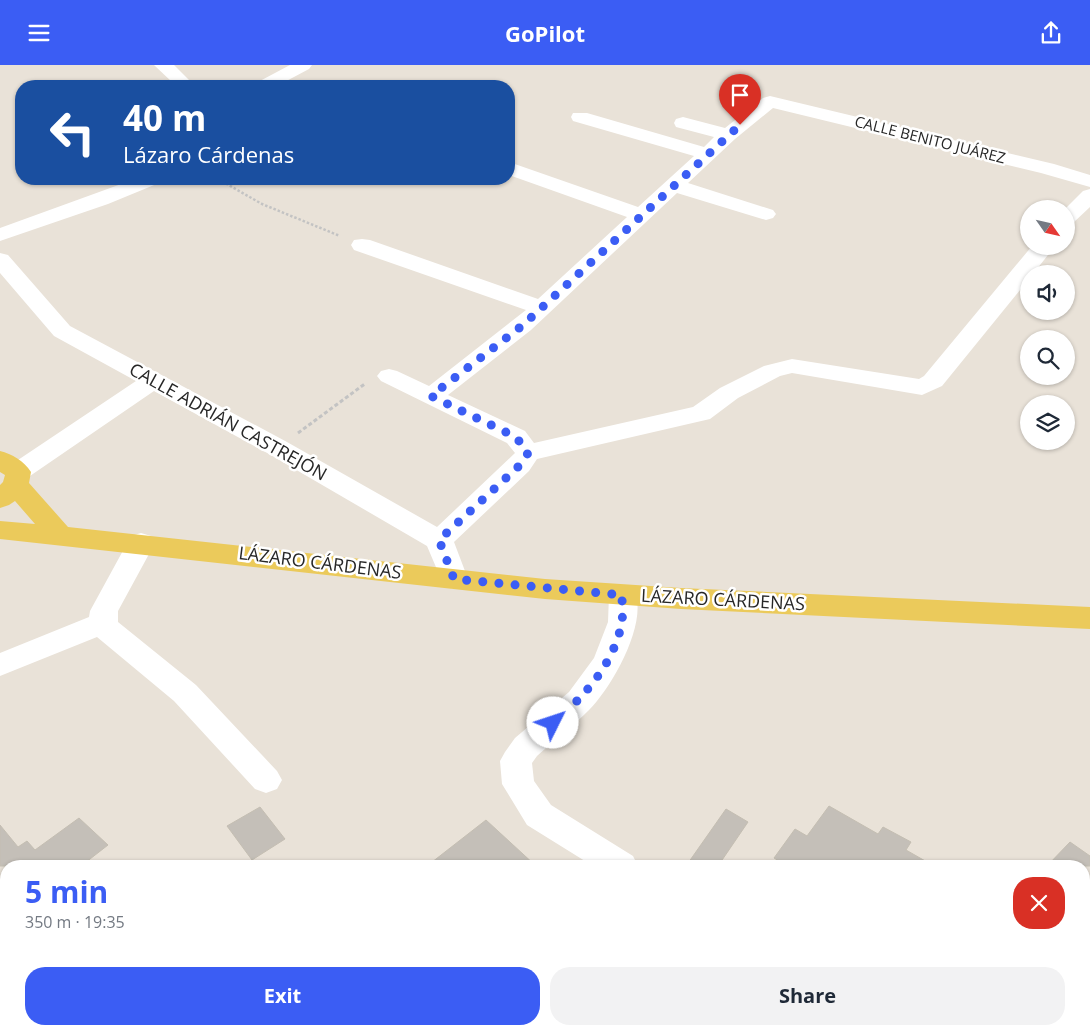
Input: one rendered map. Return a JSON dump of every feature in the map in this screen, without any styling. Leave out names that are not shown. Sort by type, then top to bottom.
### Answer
[{"type":"main road","points":[[8,479],[60,535]]},
{"type":"main road","name":"LÁZARO CÁRDENAS","points":[[0,530],[141,543],[454,579],[622,595],[1090,618]]},
{"type":"street","points":[[163,65],[180,80]]},
{"type":"street","points":[[275,80],[302,65]]},
{"type":"street","name":"CALLE BENITO JUÁREZ","points":[[728,135],[770,101],[1047,168],[1090,181]]},
{"type":"street","points":[[580,117],[708,154]]},
{"type":"street","points":[[683,123],[728,135]]},
{"type":"street","points":[[431,396],[523,325],[728,135]]},
{"type":"street","points":[[515,170],[641,215]]},
{"type":"street","points":[[0,235],[101,200],[137,185]]},
{"type":"street","points":[[674,185],[766,214]]},
{"type":"street","points":[[1075,210],[1090,195]]},
{"type":"street","points":[[362,245],[541,308]]},
{"type":"street","points":[[454,579],[439,540],[520,465],[528,453],[701,413],[729,393],[772,371],[792,366],[922,387],[933,381],[1037,255]]},
{"type":"street","name":"CALLE ADRIÁN CASTREJÓN","points":[[0,260],[62,331],[278,448],[439,540]]},
{"type":"street","points":[[389,376],[516,437],[528,453]]},
{"type":"street","points":[[8,479],[153,380]]},
{"type":"street","points":[[141,543],[104,611],[102,623],[109,633],[186,693],[266,780]]},
{"type":"street","points":[[611,860],[539,815],[518,784],[516,761],[526,747],[580,700],[608,662],[622,622],[622,595]]},
{"type":"street","points":[[0,665],[102,623]]},
{"type":"path","points":[[226,185],[259,203],[362,245]]},
{"type":"path","points":[[278,448],[379,373],[389,376]]},
{"type":"building","points":[[829,806],[878,834],[883,827],[911,842],[906,850],[924,860],[777,860],[774,858],[795,829],[807,836]]},
{"type":"building","points":[[260,807],[285,839],[252,860],[227,826]]},
{"type":"building","points":[[726,809],[748,822],[722,860],[690,860]]},
{"type":"building","points":[[79,818],[108,845],[89,860],[0,860],[0,825],[18,847],[27,841],[35,850]]},
{"type":"building","points":[[486,820],[529,860],[435,860]]},
{"type":"building","points":[[1070,842],[1090,856],[1090,860],[1053,860]]},
{"type":"route","points":[[553,723],[580,700],[608,662],[622,622],[622,595],[454,579],[439,540],[520,465],[528,453],[516,437],[431,396],[523,325],[740,125]]}]
